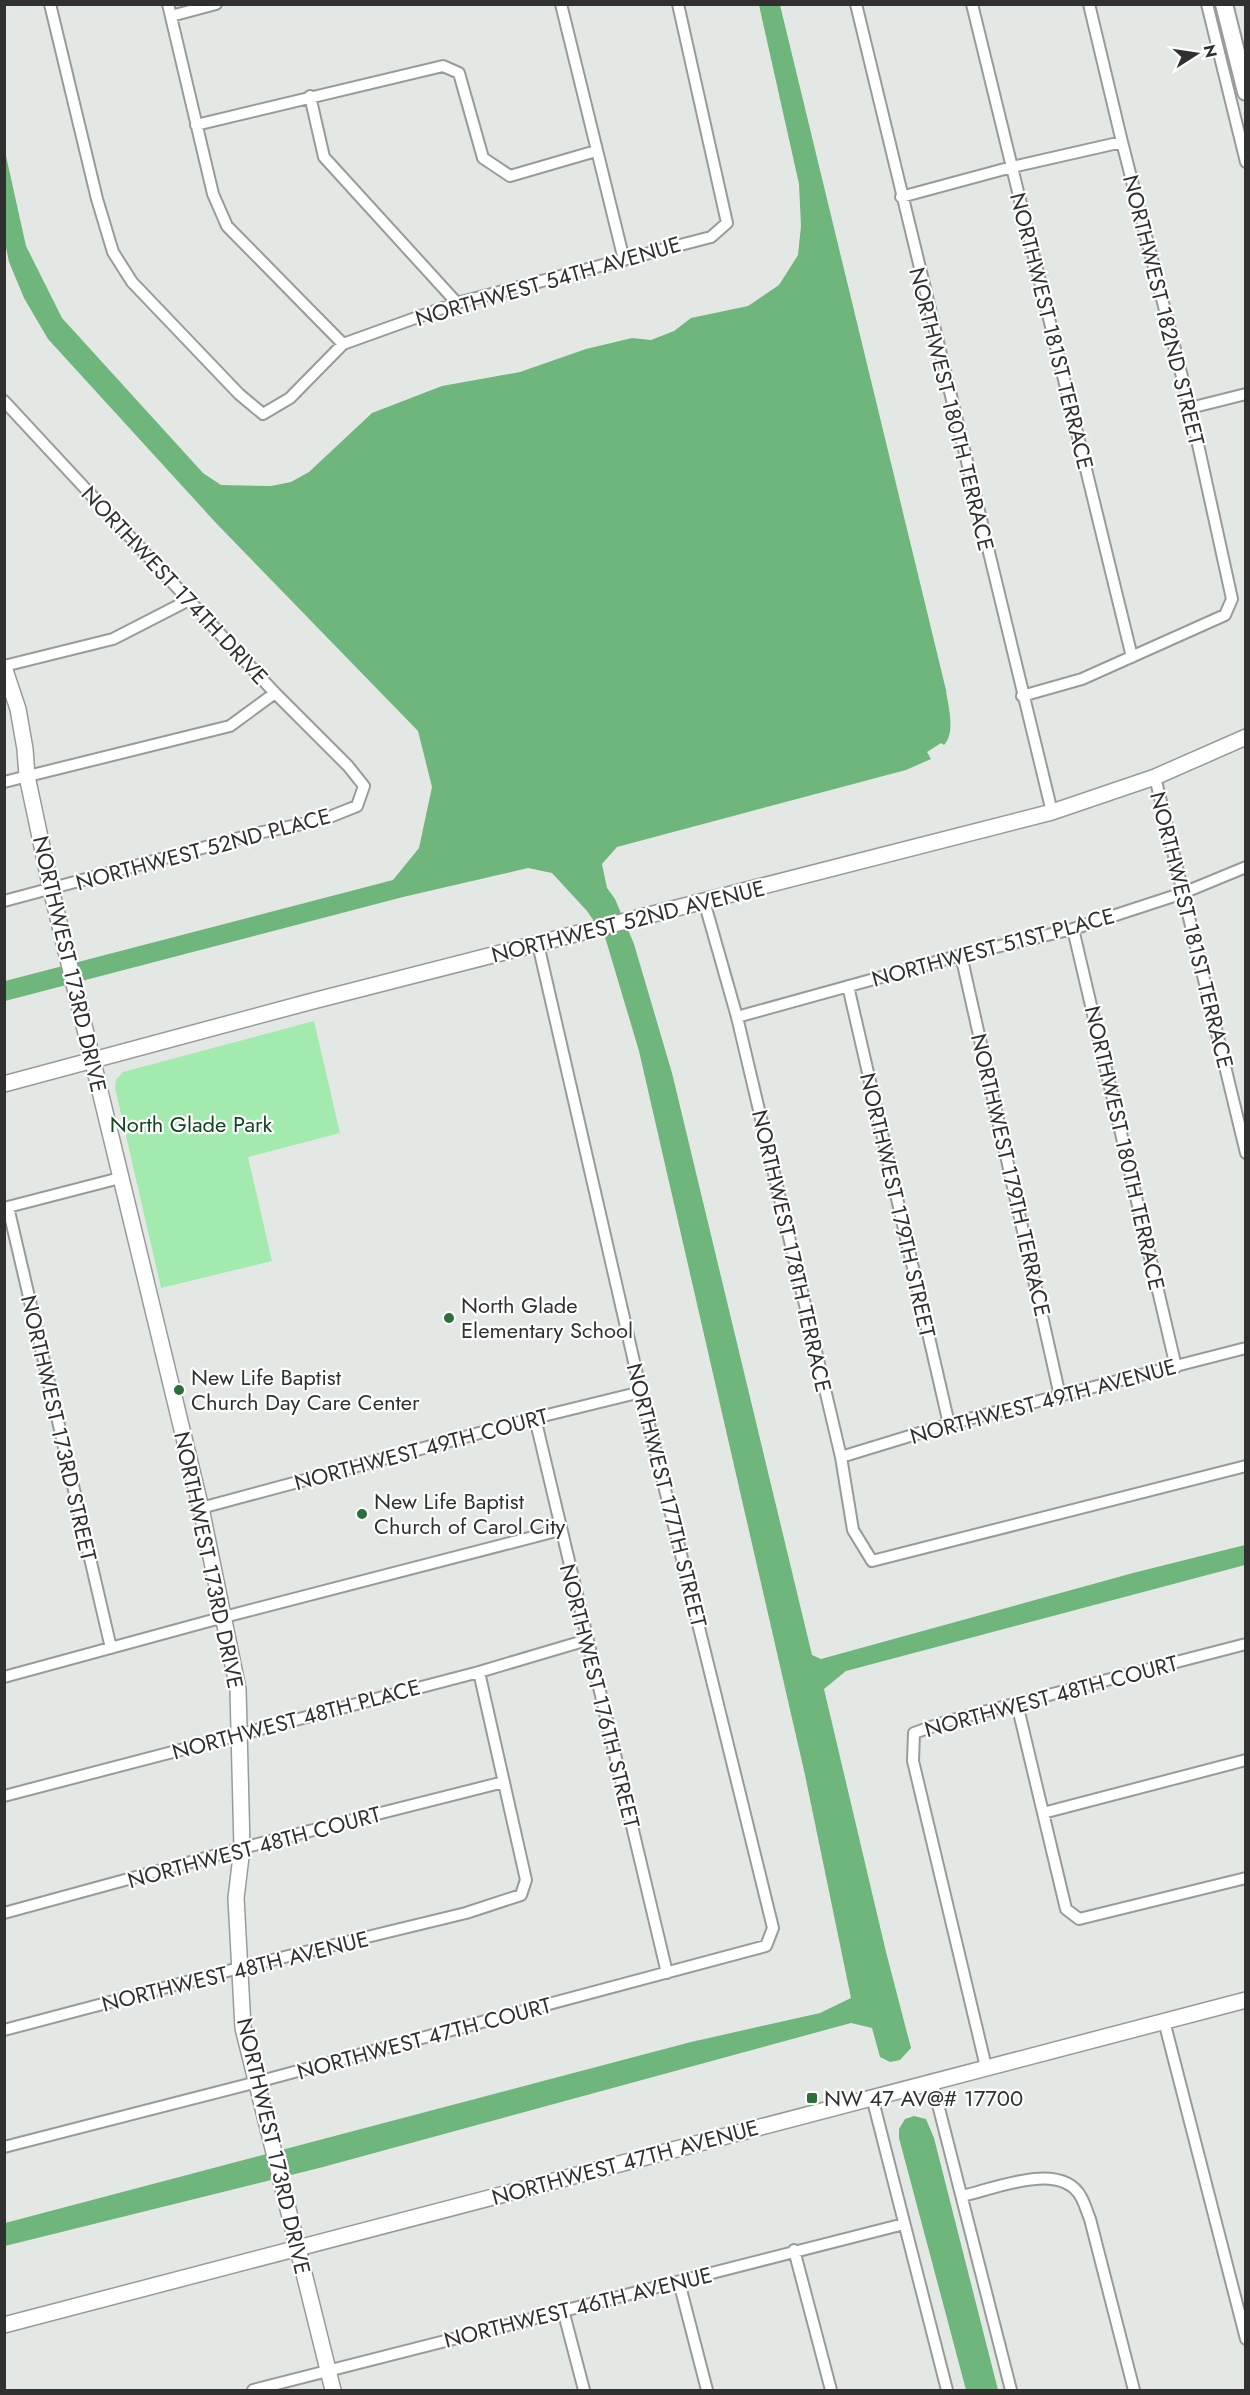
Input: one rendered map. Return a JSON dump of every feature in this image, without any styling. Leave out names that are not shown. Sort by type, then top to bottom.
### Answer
[{"type":"main road","points":[[1224,4],[1245,92]]},
{"type":"street","name":"NORTHWEST 54TH AVENUE","points":[[50,4],[97,199],[113,252],[132,282],[238,394],[263,414],[290,398],[343,344],[457,303],[711,237],[727,223],[678,4]]},
{"type":"street","points":[[168,4],[213,194],[227,226],[343,344]]},
{"type":"street","points":[[171,16],[216,4]]},
{"type":"street","points":[[561,4],[624,260]]},
{"type":"street","name":"NORTHWEST 180TH TERRACE","points":[[856,4],[1022,696],[1052,812]]},
{"type":"street","name":"NORTHWEST 181ST TERRACE","points":[[972,4],[1131,657]]},
{"type":"street","name":"NORTHWEST 182ND STREET","points":[[1089,4],[1190,408],[1232,599],[1226,615],[1131,657]]},
{"type":"street","points":[[1207,4],[1245,162]]},
{"type":"street","points":[[196,125],[443,66],[459,73],[483,158],[510,176],[596,151]]},
{"type":"street","points":[[310,96],[324,157],[457,303]]},
{"type":"street","points":[[901,197],[1012,167],[1122,142]]},
{"type":"street","points":[[1190,408],[1245,394]]},
{"type":"street","name":"NORTHWEST 174TH DRIVE","points":[[4,400],[275,693],[348,766]]},
{"type":"street","points":[[4,666],[113,639],[189,600]]},
{"type":"street","points":[[1022,696],[1082,679],[1131,657]]},
{"type":"street","name":"NORTHWEST 173RD DRIVE","points":[[4,666],[18,709],[27,776],[74,989],[201,1508],[238,1689],[241,1734],[242,1848],[236,1898],[243,2028],[333,2391]]},
{"type":"street","points":[[4,782],[230,726],[275,693]]},
{"type":"street","name":"NORTHWEST 52ND AVENUE","points":[[4,1084],[597,928],[1052,812],[1155,777],[1245,737]]},
{"type":"street","name":"NORTHWEST 52ND PLACE","points":[[4,901],[258,833],[321,820],[357,806],[364,786],[348,766]]},
{"type":"street","name":"NORTHWEST 181ST TERRACE","points":[[1155,777],[1245,1153]]},
{"type":"street","name":"NORTHWEST 51ST PLACE","points":[[737,1017],[961,955],[1073,929],[1183,893],[1245,867]]},
{"type":"street","name":"NORTHWEST 178TH TERRACE","points":[[704,901],[737,1017],[841,1457],[853,1530],[872,1561],[1245,1466]]},
{"type":"street","name":"NORTHWEST 180TH TERRACE","points":[[1073,929],[1176,1367]]},
{"type":"street","name":"NORTHWEST 177TH STREET","points":[[538,944],[641,1392],[767,1904]]},
{"type":"street","name":"NORTHWEST 179TH TERRACE","points":[[961,955],[1060,1396]]},
{"type":"street","name":"NORTHWEST 179TH STREET","points":[[848,986],[949,1424]]},
{"type":"street","points":[[6,1208],[120,1178]]},
{"type":"street","name":"NORTHWEST 173RD STREET","points":[[6,1208],[111,1648]]},
{"type":"street","name":"NORTHWEST 49TH AVENUE","points":[[841,1457],[949,1424],[1245,1348]]},
{"type":"street","name":"NORTHWEST 49TH COURT","points":[[201,1508],[535,1418],[641,1392]]},
{"type":"street","name":"NORTHWEST 176TH STREET","points":[[535,1418],[667,1973]]},
{"type":"street","points":[[4,1677],[560,1530]]},
{"type":"street","name":"NORTHWEST 48TH PLACE","points":[[4,1796],[478,1672],[587,1640]]},
{"type":"street","name":"NORTHWEST 48TH COURT","points":[[986,2067],[913,1761],[914,1733],[948,1721],[1245,1644]]},
{"type":"street","points":[[478,1672],[504,1782]]},
{"type":"street","points":[[1017,1704],[1066,1909],[1079,1919],[1245,1878]]},
{"type":"street","points":[[1043,1813],[1245,1760]]},
{"type":"street","name":"NORTHWEST 48TH COURT","points":[[4,1913],[242,1848],[504,1782]]},
{"type":"street","name":"NORTHWEST 48TH AVENUE","points":[[4,2030],[238,1968],[466,1914],[521,1895],[526,1881],[504,1782]]},
{"type":"street","name":"NORTHWEST 47TH COURT","points":[[4,2147],[766,1946],[773,1928],[767,1904]]},
{"type":"street","name":"NORTHWEST 47TH AVENUE","points":[[4,2325],[1245,2000]]},
{"type":"street","points":[[1164,2021],[1245,2339]]},
{"type":"street","points":[[932,2081],[1011,2391]]},
{"type":"street","points":[[872,2097],[947,2391]]},
{"type":"street","points":[[962,2196],[1039,2178],[1054,2178],[1066,2182],[1081,2195],[1090,2219],[1134,2391]]},
{"type":"street","name":"NORTHWEST 46TH AVENUE","points":[[253,2391],[679,2282],[794,2250],[904,2224]]},
{"type":"street","points":[[794,2250],[831,2391]]},
{"type":"street","points":[[679,2282],[707,2391]]},
{"type":"street","points":[[563,2310],[584,2391]]},
{"type":"green space","name":"North Glade Park","points":[[314,1021],[340,1133],[248,1157],[272,1261],[161,1288],[115,1088],[116,1080],[123,1072]]},
{"type":"shaded area","points":[[759,5],[780,5],[946,690],[950,733],[944,745],[941,743],[927,752],[931,759],[906,770],[617,847],[602,864],[607,888],[615,899],[634,944],[672,1073],[812,1655],[821,1659],[1133,1573],[1245,1545],[1245,1565],[846,1671],[824,1689],[911,2048],[900,2060],[890,2062],[880,2057],[872,2028],[851,2023],[323,2167],[5,2246],[5,2223],[691,2042],[820,2013],[851,1998],[805,1775],[639,1051],[605,937],[587,911],[552,873],[528,868],[403,897],[5,1001],[5,981],[393,880],[419,848],[432,787],[418,731],[216,523],[48,339],[24,298],[9,262],[5,243],[4,147],[26,246],[62,318],[203,473],[221,485],[271,486],[291,482],[309,472],[372,413],[442,386],[520,372],[586,349],[632,338],[651,340],[674,331],[691,318],[748,306],[779,285],[798,255],[801,226],[799,184]]},
{"type":"shaded area","points":[[914,2116],[926,2119],[934,2138],[998,2390],[966,2390],[899,2138],[899,2129],[905,2119]]},
{"type":"place","name":"North Glade Elementary School","points":[[449,1318]]},
{"type":"place","name":"New Life Baptist Church Day Care Center","points":[[179,1390]]},
{"type":"place","name":"New Life Baptist Church of Carol City","points":[[362,1514]]},
{"type":"place","name":"NW 47 AV@# 17700","points":[[812,2098]]}]
